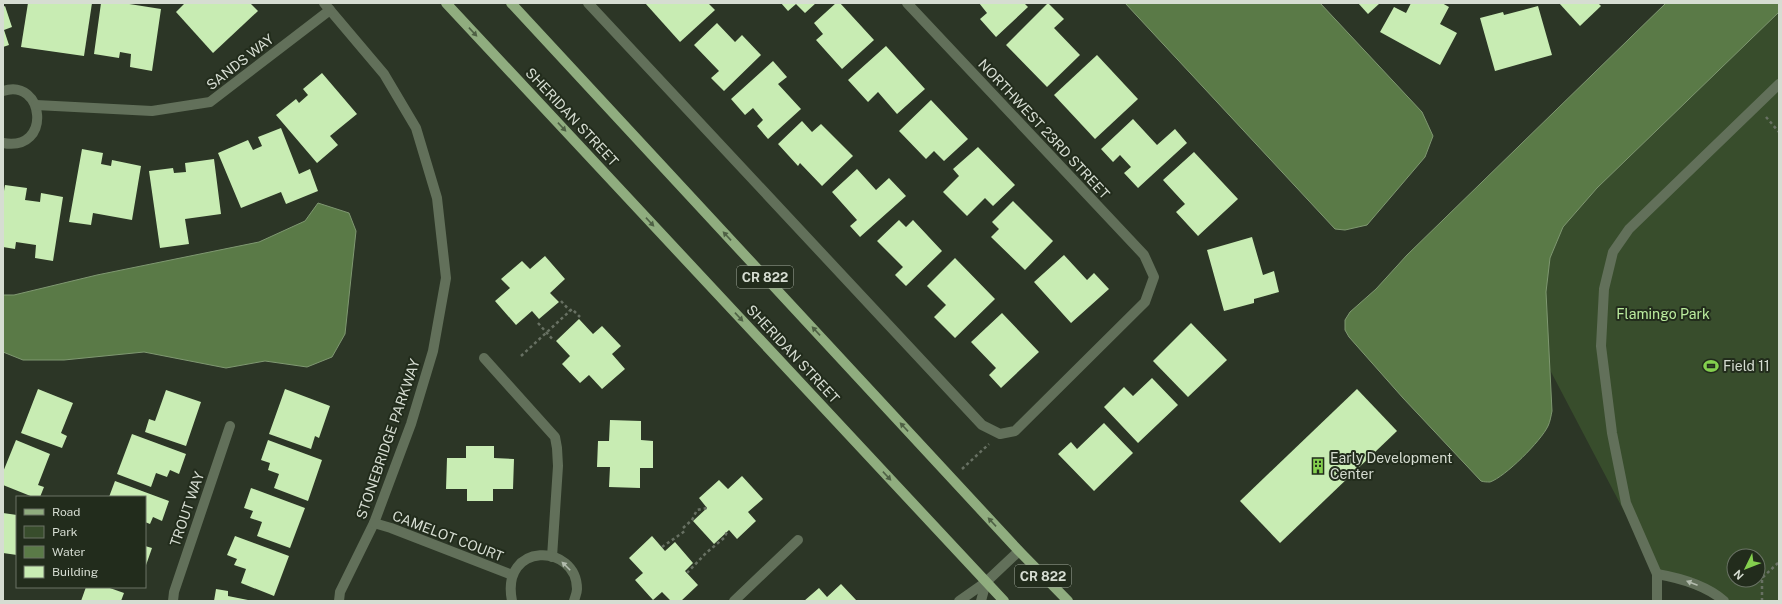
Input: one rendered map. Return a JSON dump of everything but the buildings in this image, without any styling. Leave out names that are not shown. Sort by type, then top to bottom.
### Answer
[{"type":"main road","name":"SHERIDAN STREET","points":[[446,3],[1004,601]]},
{"type":"main road","name":"CR 822","points":[[511,3],[1068,601]]},
{"type":"street","points":[[588,3],[982,425],[1000,434]]},
{"type":"street","name":"NORTHWEST 23RD STREET","points":[[908,3],[1144,255],[1154,277],[1145,302],[1016,431],[1000,434]]},
{"type":"street","name":"SANDS WAY","points":[[36,105],[152,111],[210,102],[327,6]]},
{"type":"street","name":"STONEBRIDGE PARKWAY","points":[[327,6],[384,74],[416,128],[438,198],[446,278],[433,351],[411,424],[374,523],[340,592],[338,601]]},
{"type":"street","points":[[1657,601],[1658,574],[1626,503],[1612,433],[1601,346],[1604,289],[1613,252],[1629,229],[1779,84]]},
{"type":"street","points":[[3,91],[15,90],[24,93],[31,98],[36,105],[38,115],[38,124],[28,139],[19,143],[3,143]]},
{"type":"street","points":[[484,358],[555,437],[558,448],[558,466],[552,556],[556,557],[567,565],[574,576],[577,589],[574,601]]},
{"type":"street","name":"TROUT WAY","points":[[172,601],[230,426]]},
{"type":"street","name":"CAMELOT COURT","points":[[374,523],[391,528],[512,575]]},
{"type":"street","points":[[734,601],[798,540]]},
{"type":"street","points":[[960,601],[986,582],[1019,550]]},
{"type":"street","name":"CAMELOT COURT","points":[[512,601],[509,588],[512,575],[519,564],[530,557],[543,554],[552,556]]},
{"type":"street","points":[[1658,574],[1696,584],[1724,601]]},
{"type":"street","points":[[981,601],[986,582]]},
{"type":"path","points":[[1756,106],[1779,132]]},
{"type":"path","points":[[561,301],[570,311],[572,309],[580,317]]},
{"type":"path","points":[[521,356],[570,311]]},
{"type":"path","points":[[538,322],[554,341]]},
{"type":"path","points":[[952,478],[1000,434]]},
{"type":"path","points":[[662,548],[684,529],[692,520],[697,510],[707,508]]},
{"type":"path","points":[[687,573],[706,553],[724,538],[727,532]]},
{"type":"path","points":[[1762,601],[1762,578],[1779,562]]},
{"type":"green space","name":"Flamingo Park","points":[[1779,12],[1779,601],[1724,601],[1657,574],[1549,368],[1546,292],[1550,258],[1563,227],[1597,188]]},
{"type":"water","points":[[1125,3],[1320,3],[1422,112],[1433,136],[1425,157],[1367,225],[1345,230],[1335,229]]},
{"type":"water","points":[[1666,3],[1779,3],[1779,12],[1597,188],[1563,227],[1550,258],[1546,292],[1552,411],[1549,423],[1544,433],[1531,449],[1513,466],[1497,479],[1490,482],[1481,481],[1403,398],[1349,337],[1345,330],[1345,320],[1350,312],[1376,289],[1407,255]]},
{"type":"water","points":[[318,203],[349,213],[356,231],[345,334],[332,357],[307,367],[265,361],[226,368],[144,352],[64,360],[23,360],[3,352],[3,295],[14,295],[97,275],[259,242],[305,221]]},
{"type":"place","name":"Field 11","points":[[1711,366]]},
{"type":"place","name":"Early Development Center","points":[[1318,466]]}]
